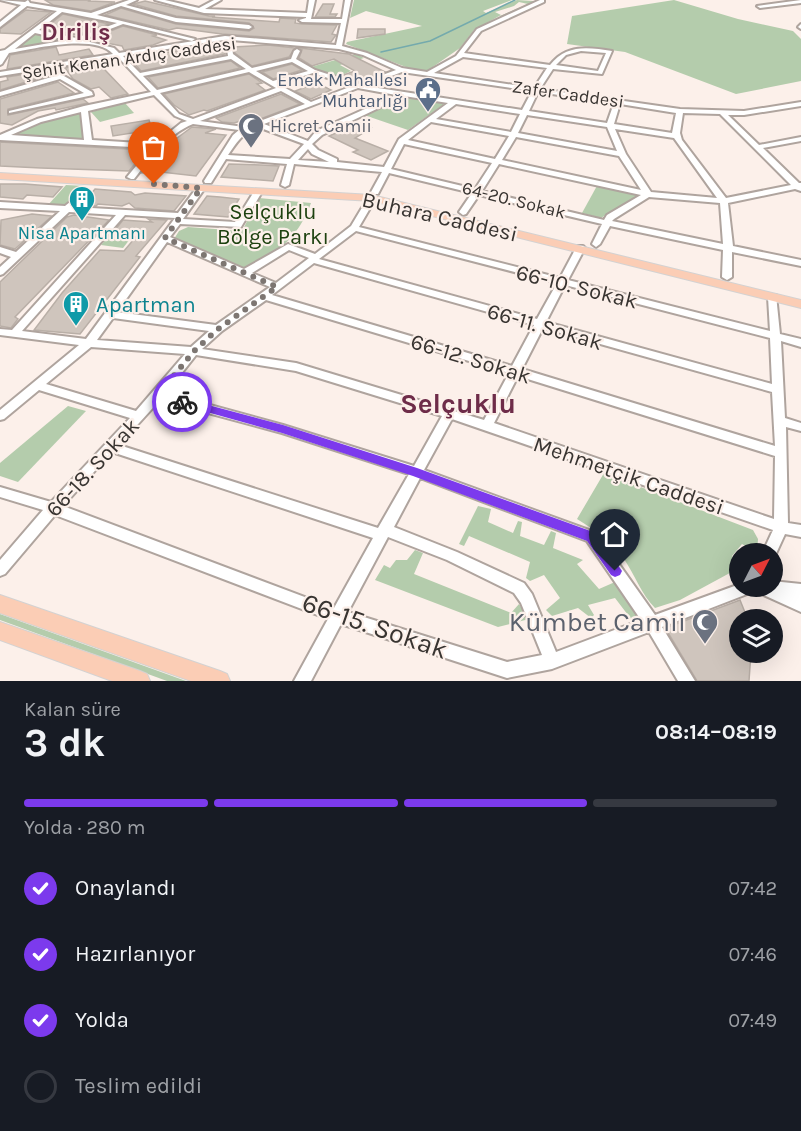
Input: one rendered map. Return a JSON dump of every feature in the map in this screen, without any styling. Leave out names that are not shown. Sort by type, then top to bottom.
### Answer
[{"type":"main road","name":"Buhara Caddesi","points":[[0,169],[131,177],[258,192],[373,195],[801,304]]},
{"type":"main road","name":"Buhara Caddesi","points":[[0,176],[285,185],[373,195],[463,212],[801,297]]},
{"type":"main road","points":[[0,604],[220,681]]},
{"type":"main road","points":[[0,631],[140,681]]},
{"type":"street","points":[[2,0],[26,2],[96,15],[200,40]]},
{"type":"street","points":[[26,2],[60,11],[96,15],[134,0]]},
{"type":"street","points":[[158,0],[200,10],[345,21]]},
{"type":"street","points":[[158,27],[218,0]]},
{"type":"street","points":[[309,18],[312,0]]},
{"type":"street","points":[[339,47],[348,0]]},
{"type":"street","points":[[428,74],[461,55],[478,30],[541,1]]},
{"type":"street","points":[[760,6],[801,1]]},
{"type":"street","points":[[0,24],[26,2]]},
{"type":"street","points":[[108,14],[122,5],[176,20],[249,27]]},
{"type":"street","points":[[0,63],[3,52],[60,11]]},
{"type":"street","points":[[52,16],[80,18],[108,14],[224,40],[232,57],[249,70],[311,104]]},
{"type":"street","points":[[0,16],[10,17]]},
{"type":"street","points":[[240,39],[259,16]]},
{"type":"street","points":[[3,52],[79,40],[122,22]]},
{"type":"street","points":[[186,33],[209,23]]},
{"type":"street","points":[[35,30],[109,48],[170,110],[189,122],[245,129]]},
{"type":"street","points":[[165,46],[176,39],[169,34]]},
{"type":"street","name":"Şehit Kenan Ardıç Caddesi","points":[[0,76],[224,40],[240,39],[339,47]]},
{"type":"street","name":"Şehit Kenan Ardıç Caddesi","points":[[0,76],[200,40],[258,41]]},
{"type":"street","name":"Zafer Caddesi","points":[[339,47],[365,54],[402,70],[680,111],[723,114],[801,104]]},
{"type":"street","points":[[461,55],[553,67],[600,73],[610,52],[580,50],[564,54],[553,67],[537,90],[498,162],[463,212]]},
{"type":"street","points":[[293,60],[297,51]]},
{"type":"street","points":[[138,75],[232,57]]},
{"type":"street","points":[[0,137],[39,120],[84,108],[293,60],[313,71],[360,87],[677,136]]},
{"type":"street","points":[[47,69],[106,103]]},
{"type":"street","points":[[3,410],[39,386],[89,343],[205,184],[237,135],[257,124],[402,70]]},
{"type":"street","points":[[131,177],[157,146],[189,122],[313,71]]},
{"type":"street","points":[[0,94],[60,77]]},
{"type":"street","points":[[11,112],[90,93]]},
{"type":"street","points":[[285,185],[291,162],[319,133],[403,94]]},
{"type":"street","points":[[402,141],[455,101]]},
{"type":"street","points":[[618,101],[610,126],[622,154],[648,194]]},
{"type":"street","points":[[84,108],[88,141]]},
{"type":"street","points":[[0,109],[39,120]]},
{"type":"street","points":[[680,111],[677,136],[686,152],[724,201],[728,249],[727,277]]},
{"type":"street","points":[[723,114],[800,188]]},
{"type":"street","points":[[430,120],[622,154]]},
{"type":"street","points":[[257,124],[308,143],[319,154],[343,165]]},
{"type":"street","points":[[0,137],[157,146]]},
{"type":"street","points":[[758,147],[801,139]]},
{"type":"street","points":[[402,141],[648,194],[724,201],[800,188]]},
{"type":"street","name":"66-18. Sokak","points":[[0,570],[53,508],[158,395],[194,351],[218,329],[354,228],[402,141]]},
{"type":"street","name":"64-20. Sokak","points":[[224,157],[386,170],[607,223],[801,263]]},
{"type":"street","points":[[0,272],[69,210],[85,192]]},
{"type":"street","points":[[0,205],[122,213],[238,225],[258,192]]},
{"type":"street","points":[[596,244],[610,218],[648,194]]},
{"type":"street","points":[[0,216],[13,206]]},
{"type":"street","points":[[14,334],[122,213]]},
{"type":"street","name":"66-10. Sokak","points":[[354,228],[801,344]]},
{"type":"street","points":[[165,238],[277,287]]},
{"type":"street","name":"66-11. Sokak","points":[[245,273],[286,248],[294,247],[314,259],[540,325],[778,390]]},
{"type":"street","points":[[487,425],[580,248]]},
{"type":"street","points":[[0,250],[18,256]]},
{"type":"street","name":"66-12. Sokak","points":[[264,296],[781,453]]},
{"type":"street","points":[[773,297],[781,453],[781,527],[774,543]]},
{"type":"street","points":[[110,314],[218,329]]},
{"type":"street","name":"Mehmetçik Caddesi","points":[[0,332],[89,343],[194,351],[296,367],[487,425],[781,527],[801,531]]},
{"type":"street","points":[[39,386],[139,416]]},
{"type":"street","points":[[158,395],[283,429],[417,472],[592,537],[651,622],[687,681]]},
{"type":"street","points":[[302,681],[449,413]]},
{"type":"street","points":[[780,421],[801,427]]},
{"type":"street","points":[[110,447],[383,532],[452,556],[519,588],[527,599],[552,661]]},
{"type":"street","name":"66-15. Sokak","points":[[0,492],[53,508],[337,616],[507,670],[552,661],[729,594]]},
{"type":"street","points":[[783,588],[801,591]]},
{"type":"street","points":[[783,597],[801,605]]},
{"type":"green space","points":[[354,0],[512,0],[483,11],[486,13],[517,0],[535,3],[503,18],[500,16],[528,4],[519,2],[495,12],[501,15],[474,30],[460,48],[427,71],[411,69],[346,44],[422,26],[366,11],[350,18]]},
{"type":"green space","points":[[674,0],[738,19],[793,31],[801,39],[801,81],[736,94],[625,52],[567,44],[572,16]]},
{"type":"green space","points":[[35,32],[72,40],[13,49]]},
{"type":"green space","points":[[356,54],[364,58],[340,65],[351,71],[338,77],[311,67]]},
{"type":"green space","points":[[412,96],[447,102],[408,130],[364,115],[401,98]]},
{"type":"green space","points":[[125,103],[134,113],[100,122],[91,112]]},
{"type":"green space","points":[[80,110],[85,139],[14,135],[13,133]]},
{"type":"green space","points":[[598,184],[639,195],[601,218],[582,213]]},
{"type":"green space","points":[[66,185],[85,186],[68,207],[48,205]]},
{"type":"green space","name":"Selçuklu Bölge Parkı","points":[[259,198],[311,203],[306,216],[293,236],[268,257],[246,271],[174,239],[179,231],[188,227],[242,231]]},
{"type":"green space","points":[[112,232],[134,234],[123,248],[101,245]]},
{"type":"green space","points":[[68,406],[86,411],[18,482],[0,476],[0,463]]},
{"type":"green space","points":[[604,473],[753,530],[758,543],[729,543],[729,573],[680,600],[655,608],[614,547],[577,519]]},
{"type":"green space","points":[[478,506],[491,509],[488,522],[513,533],[518,521],[522,522],[520,536],[544,545],[551,531],[556,533],[553,548],[583,560],[577,564],[599,589],[615,582],[639,616],[631,619],[615,598],[588,605],[594,615],[591,618],[578,608],[552,616],[546,610],[560,598],[544,575],[530,581],[526,578],[530,562],[469,536],[464,546],[459,544]]},
{"type":"green space","points":[[415,550],[423,553],[414,574],[511,613],[519,604],[529,619],[498,627],[375,580],[384,565],[390,568],[396,560],[407,560]]},
{"type":"green space","points":[[0,614],[186,681],[167,681],[0,620]]},
{"type":"building","points":[[45,0],[115,2],[91,11],[53,5]]},
{"type":"building","points":[[145,1],[215,16],[212,17],[279,22],[280,18],[296,19],[295,23],[337,25],[332,34],[336,35],[331,42],[222,34],[177,28],[169,30],[105,15],[121,8],[176,24],[249,31],[254,28],[249,23],[176,16],[133,4]]},
{"type":"building","points":[[323,4],[334,4],[330,14],[337,14],[335,17],[315,17]]},
{"type":"building","points":[[26,10],[51,12],[21,34],[0,33],[0,29]]},
{"type":"building","points":[[63,14],[109,24],[77,35],[44,29]]},
{"type":"building","points":[[123,26],[157,35],[153,36],[166,40],[153,45],[124,50],[122,46],[93,38]]},
{"type":"building","points":[[358,29],[385,29],[385,34],[357,38]]},
{"type":"building","points":[[268,45],[295,48],[289,57],[252,66],[235,53],[234,47]]},
{"type":"building","points":[[56,47],[59,55],[89,49],[93,55],[7,69],[10,55]]},
{"type":"building","points":[[196,48],[199,51],[225,48],[225,54],[141,71],[130,58]]},
{"type":"building","points":[[300,48],[349,54],[385,72],[358,82],[343,75],[355,71],[334,59],[312,66],[299,58],[302,50]]},
{"type":"building","points":[[231,61],[240,68],[158,88],[148,77]]},
{"type":"building","points":[[99,62],[128,94],[111,98],[99,87],[91,89],[73,79],[65,68]]},
{"type":"building","points":[[292,64],[302,70],[273,79],[262,72]]},
{"type":"building","points":[[39,72],[42,77],[0,90],[0,82],[8,80],[7,77]]},
{"type":"building","points":[[249,74],[262,83],[257,84],[265,90],[207,111],[189,115],[174,105],[164,94]]},
{"type":"building","points":[[313,81],[331,90],[311,99],[295,91],[306,87],[302,85]]},
{"type":"building","points":[[58,82],[74,93],[8,109],[8,115],[83,99],[88,103],[56,110],[55,108],[38,111],[12,125],[0,123],[0,99]]},
{"type":"building","points":[[281,94],[300,104],[252,122],[247,119],[234,123],[222,122],[216,118]]},
{"type":"building","points":[[149,120],[152,130],[113,136],[111,126]]},
{"type":"building","points":[[359,123],[371,128],[355,138],[388,151],[371,160],[353,152],[358,150],[329,136]]},
{"type":"building","points":[[192,127],[216,129],[205,133],[226,135],[196,176],[161,172],[141,173],[161,150]]},
{"type":"building","points":[[0,142],[146,150],[129,171],[0,166]]},
{"type":"building","points":[[229,164],[279,166],[273,181],[221,177]]},
{"type":"building","points":[[0,184],[62,187],[53,197],[27,195],[23,199],[0,197]]},
{"type":"building","points":[[95,189],[131,192],[135,195],[145,193],[186,196],[174,211],[135,208],[129,203],[122,206],[82,205]]},
{"type":"building","points":[[207,196],[239,199],[228,217],[194,214]]},
{"type":"building","points":[[32,214],[52,216],[15,249],[0,245],[1,220]]},
{"type":"building","points":[[74,215],[109,220],[15,317],[18,319],[11,328],[0,326],[0,282],[67,217]]},
{"type":"building","points":[[148,219],[167,220],[136,256],[140,257],[80,334],[34,330],[62,293],[100,250],[124,251],[140,232],[115,230],[123,220],[152,222]]},
{"type":"building","name":"Kümbet Camii","points":[[740,600],[744,609],[729,609],[729,663],[750,663],[749,681],[697,681],[667,631],[668,627]]},
{"type":"waterway","points":[[381,52],[430,41],[515,0]]},
{"type":"way so far","points":[[154,184],[201,188],[165,238],[277,287],[218,329],[194,351],[158,395],[182,402]]},
{"type":"place","name":"Emek Mahallesi Muhtarlığı","points":[[428,113]]},
{"type":"place","name":"Hicret Camii","points":[[251,149]]},
{"type":"place","name":"Nisa Apartmanı","points":[[82,222]]},
{"type":"place","name":"Apartman","points":[[76,327]]},
{"type":"place","name":"Kümbet Camii","points":[[705,645]]},
{"type":"district","name":"Diriliş","points":[[76,32]]},
{"type":"district","name":"Selçuklu","points":[[458,403]]},
{"type":"route","points":[[182,402],[283,429],[417,472],[592,537],[615,571]]}]
